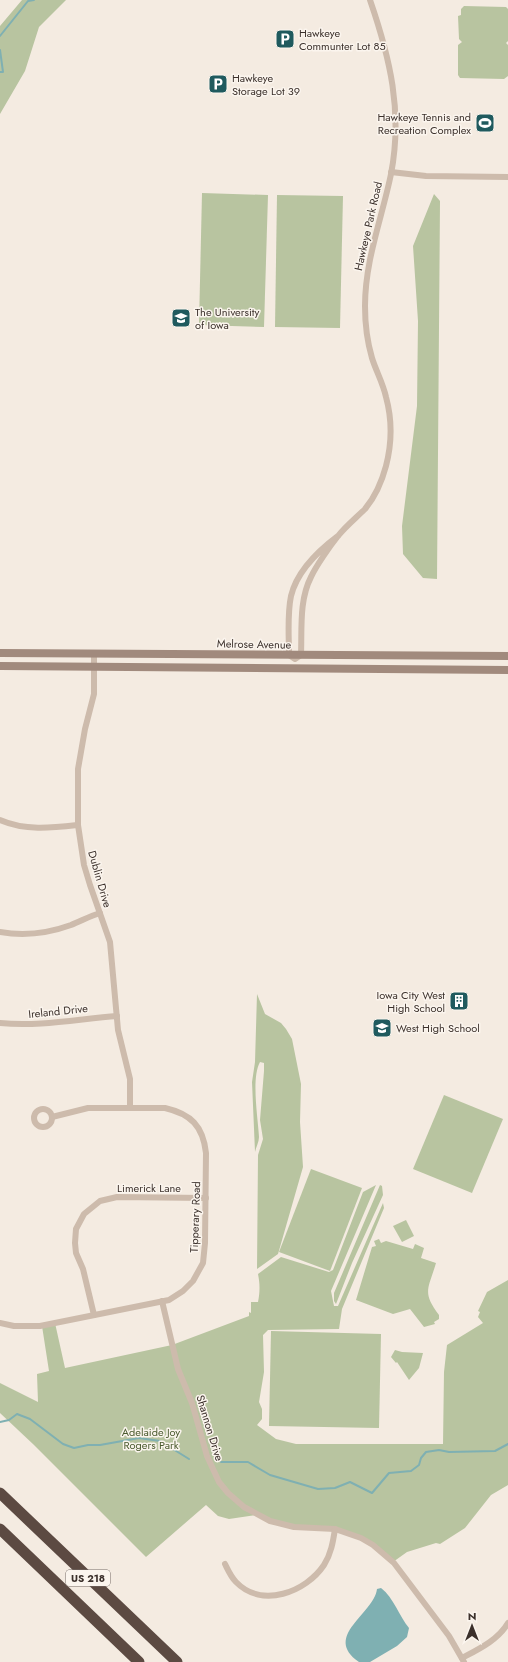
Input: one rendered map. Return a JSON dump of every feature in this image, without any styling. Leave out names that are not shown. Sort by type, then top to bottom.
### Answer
[{"type":"highway","name":"US 218","points":[[0,1493],[177,1662]]},
{"type":"highway","name":"US 218","points":[[0,1529],[139,1662]]},
{"type":"main road","name":"Melrose Avenue","points":[[0,653],[508,656]]},
{"type":"main road","points":[[0,666],[508,670]]},
{"type":"street","name":"Hawkeye Park Road","points":[[289,655],[290,602],[296,583],[304,569],[320,550],[338,536],[366,508],[376,492],[386,466],[389,452],[391,426],[389,411],[386,396],[372,356],[365,307],[367,271],[391,172],[395,139],[392,84],[384,42],[370,0]]},
{"type":"street","points":[[391,172],[426,176],[508,177]]},
{"type":"street","name":"Hawkeye Park Road","points":[[301,655],[303,604],[307,587],[315,570],[338,536]]},
{"type":"street","name":"Dublin Drive","points":[[94,653],[94,694],[84,735],[78,770],[78,825],[84,865],[110,942],[117,1016],[121,1042],[130,1079],[130,1108]]},
{"type":"street","points":[[0,820],[18,826],[32,828],[78,825]]},
{"type":"street","points":[[0,932],[19,934],[51,931],[100,913]]},
{"type":"street","name":"Ireland Drive","points":[[0,1024],[37,1024],[80,1018],[117,1016]]},
{"type":"street","name":"Tipperary Road","points":[[0,1323],[14,1326],[40,1326],[169,1300],[187,1288],[201,1269],[205,1243],[206,1153],[205,1141],[202,1132],[195,1123],[187,1116],[177,1111],[165,1108],[88,1108],[52,1118]]},
{"type":"street","name":"Limerick Lane","points":[[94,1315],[83,1269],[76,1253],[75,1243],[76,1229],[84,1214],[100,1201],[117,1197],[206,1198]]},
{"type":"street","name":"Shannon Drive","points":[[162,1301],[178,1369],[192,1403],[207,1456],[219,1482],[228,1493],[244,1507],[270,1521],[294,1527],[336,1530],[361,1538],[373,1545],[393,1562],[449,1636],[463,1660]]},
{"type":"street","points":[[225,1564],[233,1580],[249,1592],[266,1596],[286,1593],[303,1586],[318,1573],[329,1555],[336,1530]]},
{"type":"street","points":[[463,1660],[493,1640],[508,1624]]},
{"type":"green space","points":[[22,0],[66,0],[39,27],[25,71],[0,114],[0,26]]},
{"type":"green space","points":[[464,6],[506,7],[508,9],[508,41],[506,43],[508,45],[508,76],[504,79],[460,78],[458,75],[458,45],[462,42],[459,39],[458,16],[461,15],[461,9]]},
{"type":"green space","points":[[202,193],[268,195],[264,327],[199,325]]},
{"type":"green space","points":[[434,194],[440,201],[437,579],[423,578],[403,554],[402,526],[417,406],[418,321],[413,246]]},
{"type":"green space","points":[[277,195],[343,196],[340,328],[275,327]]},
{"type":"green space","points":[[257,994],[265,1014],[281,1023],[292,1039],[301,1084],[300,1122],[303,1167],[278,1254],[257,1269],[258,1155],[263,1139],[260,1120],[264,1063],[260,1062],[257,1069],[256,1078],[255,1088],[259,1141],[255,1152],[252,1082],[255,1062]]},
{"type":"green space","points":[[444,1095],[503,1119],[472,1193],[413,1169]]},
{"type":"green space","points":[[311,1169],[362,1188],[330,1271],[279,1252]]},
{"type":"green space","name":"Adelaide Joy Rogers Park","points":[[376,1185],[331,1291],[334,1306],[338,1306],[383,1203],[384,1208],[342,1309],[339,1329],[268,1330],[263,1335],[264,1372],[259,1402],[262,1409],[262,1419],[257,1425],[276,1439],[296,1444],[443,1444],[444,1372],[447,1345],[483,1323],[478,1317],[480,1312],[478,1311],[487,1292],[508,1280],[508,1485],[491,1495],[465,1528],[440,1544],[436,1543],[407,1552],[393,1562],[384,1553],[349,1533],[294,1527],[256,1515],[229,1519],[218,1516],[206,1505],[146,1557],[0,1413],[0,1383],[38,1402],[37,1374],[49,1371],[42,1326],[55,1323],[65,1368],[172,1345],[249,1316],[249,1312],[251,1313],[251,1302],[258,1302],[260,1288],[258,1274],[281,1257],[329,1272],[333,1270],[363,1192]]},
{"type":"green space","points":[[380,1185],[382,1186],[383,1195],[352,1263],[336,1304],[334,1301],[334,1293]]},
{"type":"green space","points":[[406,1220],[414,1236],[402,1242],[393,1226]]},
{"type":"green space","points":[[379,1239],[381,1243],[386,1241],[413,1249],[415,1244],[424,1248],[421,1258],[436,1263],[428,1290],[430,1301],[439,1315],[439,1319],[434,1322],[435,1324],[424,1327],[410,1309],[393,1314],[356,1300],[372,1247],[376,1246],[374,1241]]},
{"type":"green space","points":[[271,1331],[381,1334],[379,1428],[269,1426]]},
{"type":"green space","points":[[395,1350],[402,1352],[423,1353],[419,1368],[409,1380],[397,1362],[396,1363],[391,1357]]},
{"type":"water","points":[[381,1588],[393,1602],[409,1628],[407,1637],[397,1646],[370,1662],[359,1662],[349,1652],[346,1643],[348,1634],[353,1625],[374,1598],[377,1589]]},
{"type":"waterway","points":[[0,36],[28,1],[34,0]]},
{"type":"waterway","points":[[0,50],[3,72],[0,72]]},
{"type":"waterway","points":[[0,1422],[9,1420],[17,1414],[30,1419],[63,1444],[74,1448],[139,1438],[160,1441],[189,1459]]},
{"type":"waterway","points":[[221,1462],[248,1462],[270,1475],[318,1489],[335,1488],[350,1482],[372,1493],[389,1473],[411,1471],[419,1465],[421,1458],[426,1452],[439,1450],[449,1452],[495,1451],[508,1444]]},
{"type":"place","name":"Hawkeye Communter Lot 85","points":[[285,39]]},
{"type":"place","name":"Hawkeye Storage Lot 39","points":[[218,84]]},
{"type":"place","name":"Hawkeye Tennis and Recreation Complex","points":[[485,123]]},
{"type":"place","name":"The University of Iowa","points":[[181,318]]},
{"type":"place","name":"Iowa City West High School","points":[[459,1001]]},
{"type":"place","name":"West High School","points":[[382,1028]]}]
